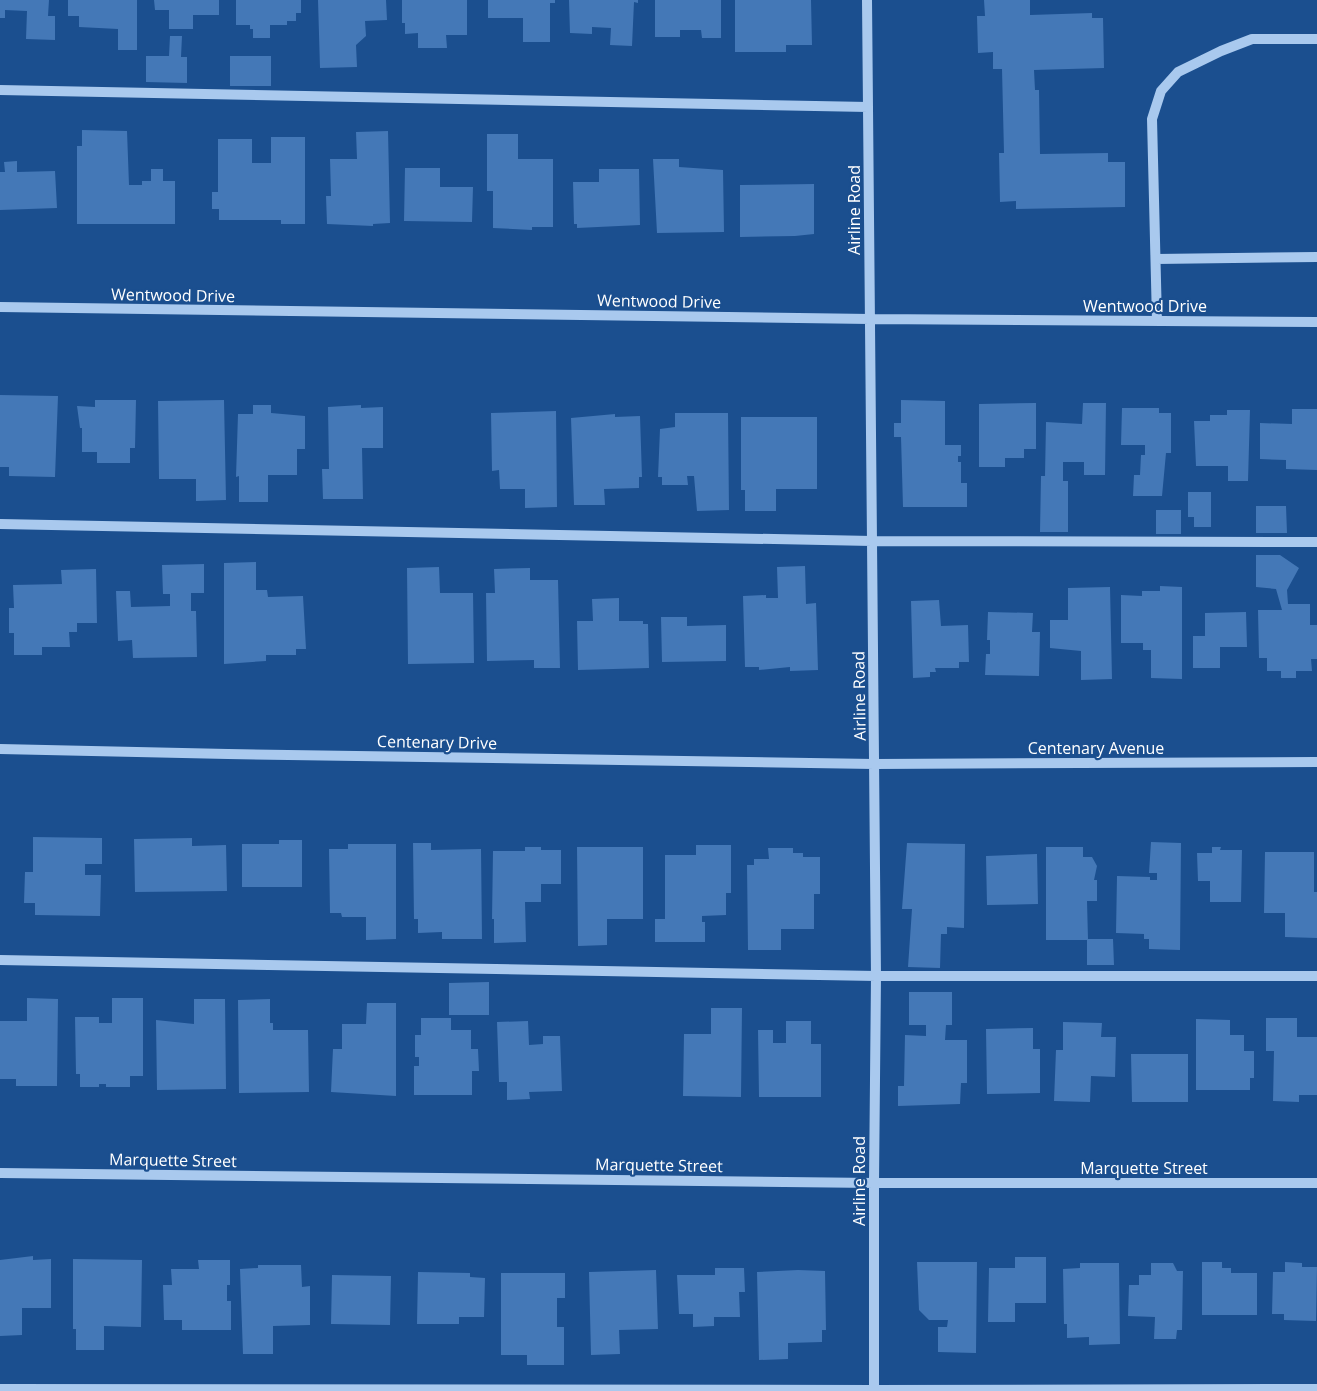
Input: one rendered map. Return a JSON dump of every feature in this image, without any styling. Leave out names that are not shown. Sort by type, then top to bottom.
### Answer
[{"type":"street","name":"Airline Road","points":[[867,0],[876,976],[874,1391]]},
{"type":"street","points":[[1157,321],[1152,119],[1161,90],[1178,72],[1252,39],[1317,39]]},
{"type":"street","points":[[0,90],[868,107]]},
{"type":"street","points":[[1156,259],[1317,257]]},
{"type":"street","name":"Wentwood Drive","points":[[0,308],[1317,322]]},
{"type":"street","points":[[0,524],[872,541],[1317,542]]},
{"type":"street","name":"Centenary Drive","points":[[0,749],[874,764]]},
{"type":"street","name":"Centenary Avenue","points":[[874,764],[1317,762]]},
{"type":"street","points":[[0,960],[876,976],[1317,976]]},
{"type":"street","name":"Marquette Street","points":[[0,1173],[874,1183],[1317,1183]]},
{"type":"street","points":[[0,1389],[874,1391],[1317,1389]]},
{"type":"building","points":[[0,0],[49,0],[48,16],[55,16],[55,40],[26,39],[27,11],[5,10],[5,18],[0,18]]},
{"type":"building","points":[[68,0],[137,0],[137,50],[118,50],[118,29],[79,27],[79,16],[68,16]]},
{"type":"building","points":[[154,0],[219,0],[219,15],[193,15],[193,29],[169,29],[169,10],[155,10]]},
{"type":"building","points":[[236,0],[301,0],[301,13],[296,13],[296,21],[287,21],[287,25],[270,25],[270,38],[253,38],[253,29],[250,29],[250,25],[236,25]]},
{"type":"building","points":[[318,0],[386,0],[387,20],[365,21],[366,36],[356,45],[357,67],[320,68]]},
{"type":"building","points":[[402,0],[467,0],[467,35],[446,35],[447,48],[418,48],[418,33],[405,34],[405,23],[402,23]]},
{"type":"building","points":[[488,0],[555,0],[555,3],[550,3],[550,42],[523,42],[523,18],[488,18]]},
{"type":"building","points":[[569,0],[638,0],[638,3],[634,2],[632,46],[610,45],[611,28],[592,27],[592,34],[570,33]]},
{"type":"building","points":[[655,0],[721,0],[721,38],[702,38],[701,30],[680,30],[680,37],[655,37]]},
{"type":"building","points":[[735,0],[811,0],[812,45],[786,45],[786,52],[735,52]]},
{"type":"building","points":[[984,0],[1030,0],[1030,15],[1092,13],[1092,18],[1103,18],[1104,68],[1034,70],[1035,90],[1039,90],[1040,154],[1108,153],[1108,162],[1125,162],[1125,207],[1016,209],[1016,201],[1000,202],[999,153],[1004,153],[1002,69],[993,69],[993,52],[978,53],[977,16],[985,16]]},
{"type":"building","points":[[170,36],[182,36],[181,57],[187,57],[187,83],[146,82],[146,56],[169,56]]},
{"type":"building","points":[[230,56],[271,56],[271,86],[230,86]]},
{"type":"building","points":[[82,130],[127,131],[129,185],[142,185],[142,181],[151,181],[151,169],[163,169],[163,181],[175,181],[175,224],[77,224],[77,146],[82,146]]},
{"type":"building","points":[[388,131],[390,223],[373,224],[373,226],[327,224],[326,196],[331,196],[330,159],[357,159],[356,132]]},
{"type":"building","points":[[487,134],[518,134],[518,159],[553,159],[553,227],[532,227],[532,230],[493,228],[493,191],[487,191]]},
{"type":"building","points":[[271,137],[305,137],[305,224],[281,224],[281,220],[219,220],[219,209],[212,209],[212,192],[218,192],[218,139],[252,139],[252,163],[271,163]]},
{"type":"building","points":[[653,159],[679,159],[679,167],[723,170],[724,232],[657,233]]},
{"type":"building","points":[[17,161],[17,172],[55,171],[57,208],[0,210],[0,172],[5,172],[4,162]]},
{"type":"building","points":[[405,168],[440,168],[440,187],[473,187],[472,222],[404,221]]},
{"type":"building","points":[[599,169],[639,169],[640,225],[577,228],[577,224],[574,224],[573,182],[599,182]]},
{"type":"building","points":[[814,184],[814,234],[740,237],[740,185]]},
{"type":"building","points":[[0,395],[58,396],[55,477],[9,476],[9,467],[0,467]]},
{"type":"building","points":[[95,400],[136,400],[135,448],[130,448],[130,463],[97,463],[97,452],[82,452],[82,428],[80,428],[77,406],[95,407]]},
{"type":"building","points":[[224,400],[226,500],[196,501],[196,479],[159,479],[158,401]]},
{"type":"building","points":[[901,400],[945,401],[945,445],[961,445],[961,456],[958,456],[958,462],[961,462],[961,483],[967,483],[967,507],[903,507],[901,437],[894,437],[894,423],[901,423]]},
{"type":"building","points":[[1036,403],[1036,449],[1024,449],[1024,458],[1005,458],[1005,467],[979,467],[979,404]]},
{"type":"building","points":[[1083,403],[1106,403],[1105,475],[1084,475],[1084,462],[1063,462],[1063,481],[1068,481],[1068,532],[1040,532],[1041,476],[1045,476],[1046,422],[1082,424]]},
{"type":"building","points":[[253,405],[271,405],[271,413],[305,416],[305,449],[297,449],[297,475],[268,475],[268,502],[239,502],[239,476],[236,477],[238,414],[253,414]]},
{"type":"building","points":[[361,405],[361,408],[383,407],[383,448],[362,448],[363,499],[323,499],[322,469],[329,469],[328,407]]},
{"type":"building","points":[[1122,408],[1159,408],[1159,413],[1171,413],[1171,453],[1166,453],[1162,496],[1133,496],[1134,475],[1140,475],[1141,455],[1145,455],[1145,445],[1121,445]]},
{"type":"building","points":[[1292,409],[1317,409],[1317,470],[1286,469],[1286,460],[1260,459],[1260,423],[1292,424]]},
{"type":"building","points":[[1227,410],[1250,410],[1248,481],[1228,481],[1228,466],[1196,466],[1194,421],[1210,421],[1210,415],[1227,415]]},
{"type":"building","points":[[556,411],[557,507],[525,508],[525,489],[500,489],[499,470],[492,471],[491,413]]},
{"type":"building","points":[[675,413],[728,413],[729,510],[697,511],[694,476],[687,476],[688,485],[662,485],[662,477],[658,477],[660,429],[675,427]]},
{"type":"building","points":[[615,414],[615,417],[640,416],[642,477],[639,477],[639,488],[604,489],[605,505],[574,505],[571,418]]},
{"type":"building","points":[[741,417],[817,417],[817,489],[776,489],[776,511],[745,511],[745,490],[741,490]]},
{"type":"building","points":[[1188,492],[1211,492],[1211,527],[1194,527],[1194,517],[1188,517]]},
{"type":"building","points":[[1256,506],[1286,506],[1287,533],[1256,533]]},
{"type":"building","points":[[1156,510],[1181,510],[1181,534],[1156,534]]},
{"type":"building","points":[[1256,555],[1280,555],[1299,568],[1287,590],[1288,604],[1310,604],[1310,625],[1317,625],[1317,659],[1311,659],[1312,671],[1296,671],[1296,678],[1281,678],[1281,671],[1267,671],[1267,658],[1259,658],[1258,610],[1282,610],[1276,589],[1256,587]]},
{"type":"building","points":[[256,562],[256,590],[267,590],[268,597],[303,596],[306,649],[296,649],[296,655],[266,655],[266,661],[224,664],[224,563]]},
{"type":"building","points":[[204,564],[204,593],[191,593],[191,611],[196,611],[197,657],[133,658],[132,640],[118,641],[116,591],[130,591],[131,607],[170,606],[170,594],[163,594],[162,565]]},
{"type":"building","points":[[805,566],[806,604],[816,603],[818,670],[790,671],[790,667],[759,670],[759,667],[745,667],[743,596],[766,595],[766,598],[778,598],[777,567]]},
{"type":"building","points":[[439,567],[440,593],[473,593],[474,663],[408,664],[407,568]]},
{"type":"building","points":[[530,568],[530,580],[558,580],[560,668],[534,668],[534,660],[487,661],[486,593],[495,593],[494,569]]},
{"type":"building","points":[[96,569],[97,623],[77,623],[77,632],[69,632],[70,647],[42,647],[42,655],[14,655],[14,633],[9,633],[9,608],[14,608],[13,585],[62,584],[61,570]]},
{"type":"building","points":[[1160,586],[1182,587],[1182,679],[1151,678],[1151,650],[1143,650],[1143,643],[1121,643],[1121,595],[1142,596],[1142,591],[1160,591]]},
{"type":"building","points":[[1110,587],[1112,679],[1081,680],[1081,651],[1050,648],[1050,620],[1068,620],[1068,588]]},
{"type":"building","points":[[619,598],[619,621],[643,621],[643,624],[648,624],[649,668],[578,670],[577,621],[593,621],[592,599]]},
{"type":"building","points":[[939,600],[941,626],[968,625],[969,662],[959,662],[959,668],[935,668],[936,672],[930,672],[930,677],[913,678],[911,601]]},
{"type":"building","points":[[988,612],[1033,613],[1032,632],[1040,632],[1039,676],[985,675],[986,654],[990,654],[990,640],[987,640]]},
{"type":"building","points":[[1246,612],[1247,647],[1220,647],[1220,668],[1193,668],[1193,636],[1205,636],[1205,613]]},
{"type":"building","points":[[661,617],[687,617],[687,626],[726,625],[726,661],[662,662]]},
{"type":"building","points":[[33,837],[102,838],[102,864],[85,864],[85,875],[101,875],[100,916],[35,915],[35,903],[24,903],[25,872],[33,872]]},
{"type":"building","points":[[192,838],[192,846],[226,845],[227,891],[135,892],[134,839]]},
{"type":"building","points":[[279,840],[302,840],[302,887],[242,887],[242,844],[279,844]]},
{"type":"building","points":[[1151,842],[1181,843],[1180,950],[1149,949],[1149,939],[1144,939],[1144,934],[1116,933],[1117,876],[1150,877],[1150,880],[1157,880],[1157,873],[1149,873]]},
{"type":"building","points":[[413,843],[431,843],[431,850],[481,849],[482,939],[442,939],[442,932],[418,933],[418,919],[414,919]]},
{"type":"building","points":[[907,843],[965,844],[964,928],[947,927],[947,934],[941,934],[940,968],[908,967],[912,909],[902,909]]},
{"type":"building","points":[[348,844],[396,844],[396,939],[366,940],[366,917],[342,917],[341,913],[330,913],[329,849],[348,849]]},
{"type":"building","points":[[696,845],[731,845],[731,893],[726,893],[726,915],[702,916],[702,922],[705,922],[705,942],[655,942],[655,919],[665,919],[665,855],[696,855]]},
{"type":"building","points":[[525,847],[561,850],[561,884],[541,884],[541,902],[525,902],[526,942],[494,943],[493,851],[525,851]]},
{"type":"building","points":[[577,847],[643,847],[643,919],[607,919],[607,945],[578,946]]},
{"type":"building","points":[[1046,847],[1083,847],[1083,857],[1092,857],[1097,866],[1094,880],[1097,880],[1097,901],[1087,901],[1088,939],[1113,939],[1114,965],[1087,965],[1087,940],[1046,940]]},
{"type":"building","points":[[1212,847],[1221,847],[1220,850],[1242,850],[1241,902],[1210,902],[1210,881],[1198,881],[1197,853],[1212,853]]},
{"type":"building","points":[[768,848],[793,848],[793,853],[803,853],[803,857],[820,857],[820,894],[814,894],[814,929],[781,929],[781,950],[748,950],[747,865],[754,865],[754,859],[769,859]]},
{"type":"building","points":[[1265,852],[1314,852],[1317,938],[1285,937],[1285,913],[1264,913]]},
{"type":"building","points":[[1037,854],[1038,904],[987,905],[986,856]]},
{"type":"building","points":[[489,982],[489,1015],[449,1015],[449,983]]},
{"type":"building","points":[[909,992],[952,992],[952,1025],[946,1025],[945,1040],[967,1040],[967,1083],[961,1083],[960,1104],[898,1106],[898,1086],[904,1086],[905,1035],[926,1036],[926,1025],[909,1025]]},
{"type":"building","points":[[27,998],[58,999],[57,1086],[16,1086],[16,1079],[0,1079],[0,1021],[27,1021]]},
{"type":"building","points":[[112,998],[143,998],[143,1076],[130,1076],[130,1087],[106,1087],[106,1084],[99,1084],[99,1087],[80,1087],[80,1074],[76,1074],[75,1017],[99,1017],[99,1023],[112,1023]]},
{"type":"building","points":[[194,999],[225,999],[226,1089],[157,1090],[156,1020],[194,1024]]},
{"type":"building","points":[[270,999],[270,1023],[273,1023],[273,1030],[308,1030],[309,1092],[239,1093],[238,1000]]},
{"type":"building","points":[[367,1003],[396,1003],[396,1096],[331,1092],[333,1049],[342,1049],[342,1024],[366,1024]]},
{"type":"building","points":[[711,1008],[742,1008],[741,1097],[683,1096],[684,1034],[711,1034]]},
{"type":"building","points":[[421,1018],[451,1018],[451,1030],[471,1030],[471,1049],[478,1049],[479,1071],[472,1071],[472,1095],[414,1095],[414,1066],[419,1066],[419,1057],[415,1057],[415,1035],[421,1035]]},
{"type":"building","points":[[1266,1018],[1297,1018],[1297,1037],[1317,1037],[1317,1095],[1299,1095],[1299,1102],[1273,1101],[1274,1051],[1266,1051]]},
{"type":"building","points":[[1196,1019],[1230,1020],[1230,1035],[1244,1035],[1244,1051],[1254,1051],[1254,1078],[1250,1078],[1250,1090],[1196,1090]]},
{"type":"building","points":[[528,1021],[529,1045],[543,1044],[543,1036],[560,1036],[562,1091],[529,1092],[530,1099],[507,1100],[507,1082],[499,1082],[497,1022]]},
{"type":"building","points":[[786,1021],[811,1021],[811,1044],[821,1044],[821,1097],[759,1097],[758,1030],[773,1030],[773,1043],[786,1043]]},
{"type":"building","points":[[1063,1022],[1102,1023],[1101,1037],[1116,1037],[1115,1077],[1091,1076],[1090,1102],[1054,1101],[1056,1050],[1063,1050]]},
{"type":"building","points":[[1033,1028],[1033,1049],[1040,1049],[1040,1093],[987,1094],[986,1029]]},
{"type":"building","points":[[1131,1054],[1188,1054],[1188,1102],[1132,1102]]},
{"type":"building","points":[[33,1256],[33,1260],[51,1259],[51,1308],[22,1308],[22,1335],[0,1336],[0,1260]]},
{"type":"building","points":[[1015,1257],[1046,1257],[1046,1303],[1015,1303],[1015,1322],[988,1322],[989,1268],[1015,1268]]},
{"type":"building","points":[[73,1259],[142,1260],[141,1327],[104,1326],[104,1350],[76,1350],[76,1329],[73,1329]]},
{"type":"building","points":[[198,1260],[230,1260],[230,1285],[227,1285],[227,1301],[231,1301],[231,1330],[182,1330],[182,1320],[164,1320],[163,1285],[172,1285],[171,1269],[199,1269]]},
{"type":"building","points":[[917,1262],[977,1262],[976,1353],[938,1352],[938,1327],[947,1327],[948,1320],[929,1320],[919,1310]]},
{"type":"building","points":[[1202,1262],[1222,1262],[1222,1268],[1231,1268],[1231,1273],[1257,1273],[1257,1315],[1202,1315]]},
{"type":"building","points":[[1285,1262],[1302,1263],[1302,1267],[1317,1267],[1316,1321],[1284,1320],[1284,1314],[1272,1314],[1273,1272],[1285,1272]]},
{"type":"building","points":[[1080,1263],[1119,1263],[1120,1344],[1089,1345],[1089,1337],[1067,1338],[1067,1324],[1064,1324],[1063,1269],[1080,1268]]},
{"type":"building","points":[[1151,1263],[1173,1263],[1177,1271],[1183,1271],[1182,1330],[1177,1330],[1176,1339],[1154,1339],[1155,1317],[1128,1316],[1129,1285],[1139,1285],[1139,1275],[1151,1275]]},
{"type":"building","points":[[258,1265],[301,1265],[302,1287],[310,1286],[310,1325],[273,1326],[273,1354],[243,1354],[240,1269],[258,1268]]},
{"type":"building","points":[[715,1268],[744,1268],[745,1292],[739,1292],[740,1317],[714,1317],[714,1326],[693,1327],[693,1314],[679,1314],[677,1275],[715,1275]]},
{"type":"building","points":[[656,1270],[658,1329],[619,1330],[620,1354],[591,1355],[589,1272]]},
{"type":"building","points":[[825,1271],[826,1330],[822,1330],[822,1342],[788,1343],[788,1359],[759,1360],[757,1272]]},
{"type":"building","points":[[418,1272],[470,1273],[470,1277],[485,1278],[484,1317],[459,1317],[459,1324],[417,1324]]},
{"type":"building","points":[[501,1273],[565,1273],[565,1298],[557,1298],[557,1327],[564,1327],[564,1365],[527,1365],[527,1355],[501,1355]]},
{"type":"building","points":[[332,1275],[391,1276],[390,1325],[331,1324]]}]
